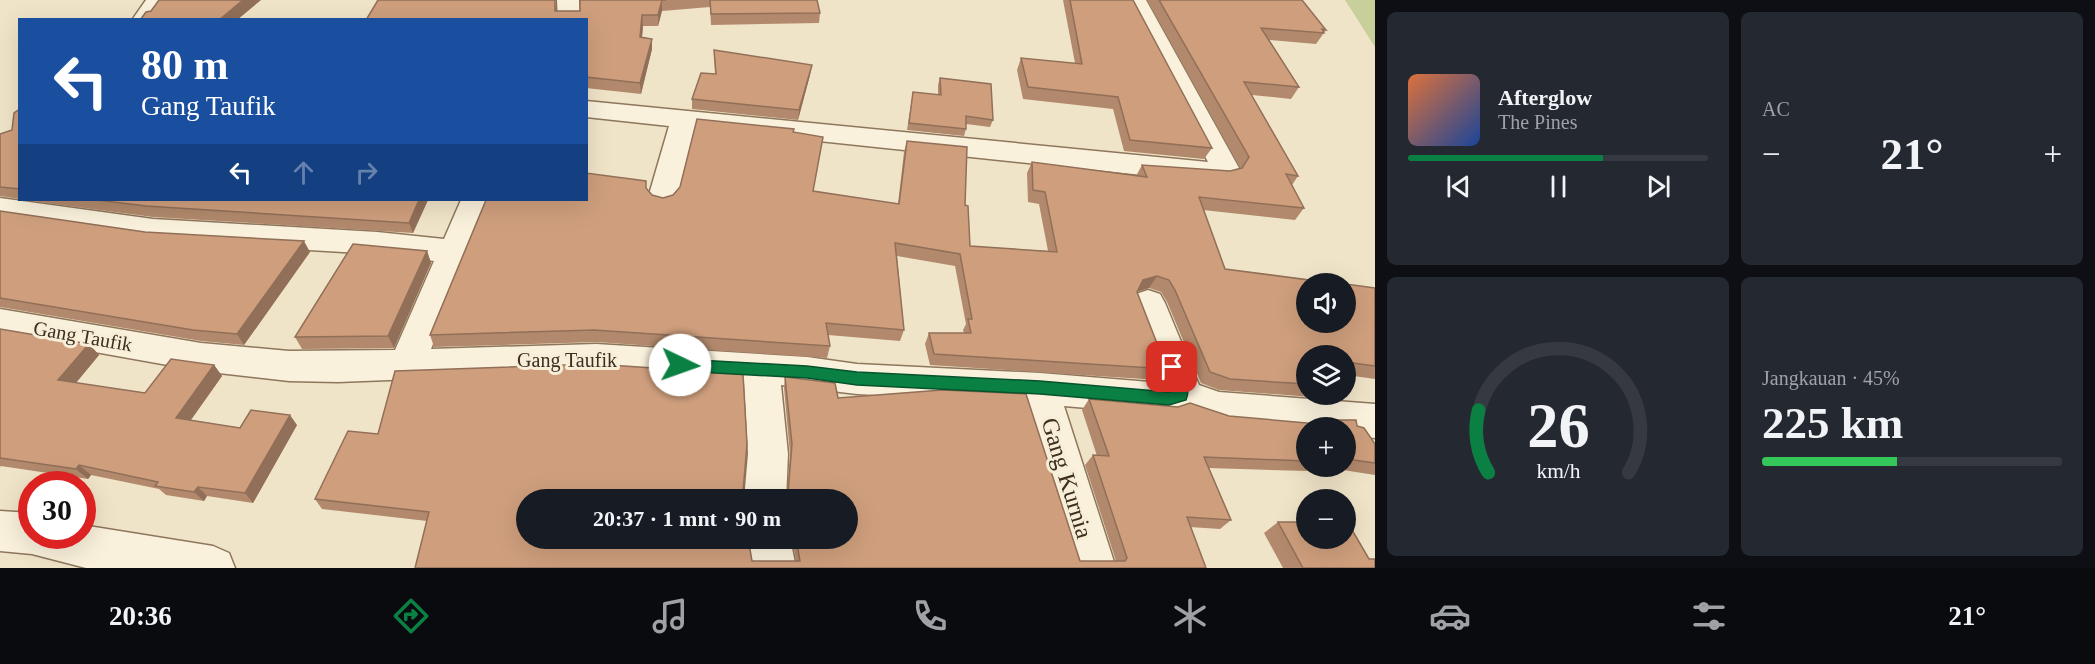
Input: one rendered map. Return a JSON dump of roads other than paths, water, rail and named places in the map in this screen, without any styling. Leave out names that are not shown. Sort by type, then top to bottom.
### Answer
[{"type":"street","points":[[144,18],[157,0]]},
{"type":"street","points":[[568,0],[569,18]]},
{"type":"street","points":[[588,109],[1190,171],[1222,172],[1225,168],[1135,0]]},
{"type":"street","points":[[663,198],[684,120]]},
{"type":"street","points":[[407,364],[476,201]]},
{"type":"street","points":[[0,208],[153,230],[376,243],[454,252]]},
{"type":"street","points":[[1148,303],[1181,386],[1180,395],[1219,408],[1375,421]]},
{"type":"street","name":"Gang Taufik","points":[[0,322],[250,363],[338,367],[596,358],[761,369],[857,379],[1040,388],[1169,399],[1180,395]]},
{"type":"street","points":[[761,369],[768,454],[766,489]]},
{"type":"street","name":"Gang Kurnia","points":[[1040,388],[1094,568]]},
{"type":"street","points":[[0,531],[18,533]]},
{"type":"street","points":[[95,549],[213,568]]},
{"type":"street","points":[[770,549],[774,568]]}]
